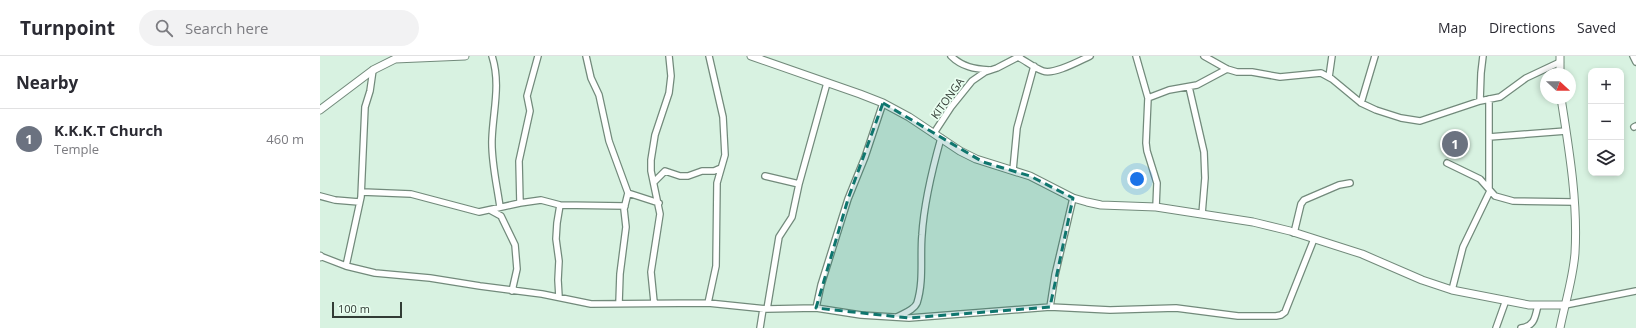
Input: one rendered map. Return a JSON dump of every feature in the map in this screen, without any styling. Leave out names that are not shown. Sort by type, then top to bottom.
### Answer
[{"type":"street","points":[[320,110],[373,70],[395,60],[414,57],[465,56]]},
{"type":"street","points":[[492,56],[495,65],[497,92],[492,144],[500,207]]},
{"type":"street","points":[[520,203],[519,161],[530,111],[527,96],[538,56]]},
{"type":"street","points":[[586,56],[591,78],[599,95],[609,140],[628,193],[625,206],[626,227],[620,274],[619,303]]},
{"type":"street","points":[[654,302],[651,272],[660,214],[651,160],[655,135],[669,93],[671,76],[670,56]]},
{"type":"street","points":[[708,303],[716,266],[716,192],[725,155],[724,126],[709,56]]},
{"type":"street","points":[[751,56],[775,63],[883,103],[909,117],[960,151],[976,159],[1013,170],[1053,186],[1073,198],[1101,205],[1156,207],[1253,222],[1362,254],[1422,280],[1452,290],[1529,305],[1565,305],[1636,291]]},
{"type":"street","points":[[951,56],[960,64],[980,70],[992,70]]},
{"type":"street","points":[[1019,56],[1043,71],[1056,71],[1090,56]]},
{"type":"street","name":"KITONGA","points":[[934,133],[961,93],[979,75],[997,68],[1019,56]]},
{"type":"street","points":[[1136,56],[1148,98],[1146,143],[1158,190],[1156,207]]},
{"type":"street","points":[[1204,56],[1226,69],[1237,72],[1253,72],[1280,76],[1316,73],[1329,77],[1361,103],[1386,114],[1420,121],[1480,101],[1500,97],[1526,78],[1560,59]]},
{"type":"street","points":[[1329,77],[1332,56]]},
{"type":"street","points":[[1361,103],[1375,56]]},
{"type":"street","points":[[1480,101],[1483,56]]},
{"type":"street","points":[[1633,56],[1636,62]]},
{"type":"street","points":[[1013,170],[1017,128],[1034,66]]},
{"type":"street","points":[[1148,98],[1169,90],[1203,83],[1226,69]]},
{"type":"street","points":[[346,266],[362,192],[365,107],[370,91],[373,70]]},
{"type":"street","points":[[760,328],[779,237],[792,217],[799,184],[827,83]]},
{"type":"street","points":[[1189,87],[1204,152],[1205,178],[1202,214]]},
{"type":"street","points":[[1452,290],[1463,247],[1490,190],[1489,99]]},
{"type":"street","points":[[816,308],[821,285],[848,199],[870,143],[883,103]]},
{"type":"street","points":[[1561,328],[1575,254],[1574,202],[1562,104]]},
{"type":"street","points":[[1489,137],[1566,131]]},
{"type":"street","points":[[897,317],[914,307],[917,302],[922,266],[924,211],[942,138]]},
{"type":"street","points":[[1447,163],[1480,179],[1495,196],[1513,201],[1574,202]]},
{"type":"street","points":[[654,182],[665,171],[680,176],[688,176],[721,168]]},
{"type":"street","points":[[765,176],[799,184]]},
{"type":"street","points":[[1294,233],[1301,204],[1304,200],[1339,185],[1350,183]]},
{"type":"street","points":[[362,192],[379,194],[402,192],[439,200],[478,212],[520,203],[545,201],[560,205],[625,206]]},
{"type":"street","points":[[628,193],[659,203]]},
{"type":"street","points":[[320,196],[335,200],[359,202]]},
{"type":"street","points":[[1050,307],[1055,274],[1073,198]]},
{"type":"street","points":[[560,205],[556,234],[559,261],[558,280],[560,298]]},
{"type":"street","points":[[490,210],[500,216],[515,245],[517,269],[512,290]]},
{"type":"street","points":[[320,257],[346,266],[375,273],[430,278],[512,290],[591,304],[654,302],[708,303],[765,309],[816,308],[861,316],[909,318],[1050,307],[1110,310],[1176,308],[1238,316],[1281,315],[1288,306],[1314,239]]},
{"type":"street","points":[[1496,328],[1506,300]]},
{"type":"street","points":[[1521,328],[1532,324],[1538,305]]},
{"type":"highlighted area","points":[[883,103],[983,162],[1030,176],[1073,198],[1050,307],[909,318],[816,308],[848,199]]},
{"type":"place","name":"K.K.K.T Church","points":[[1455,144]]}]
